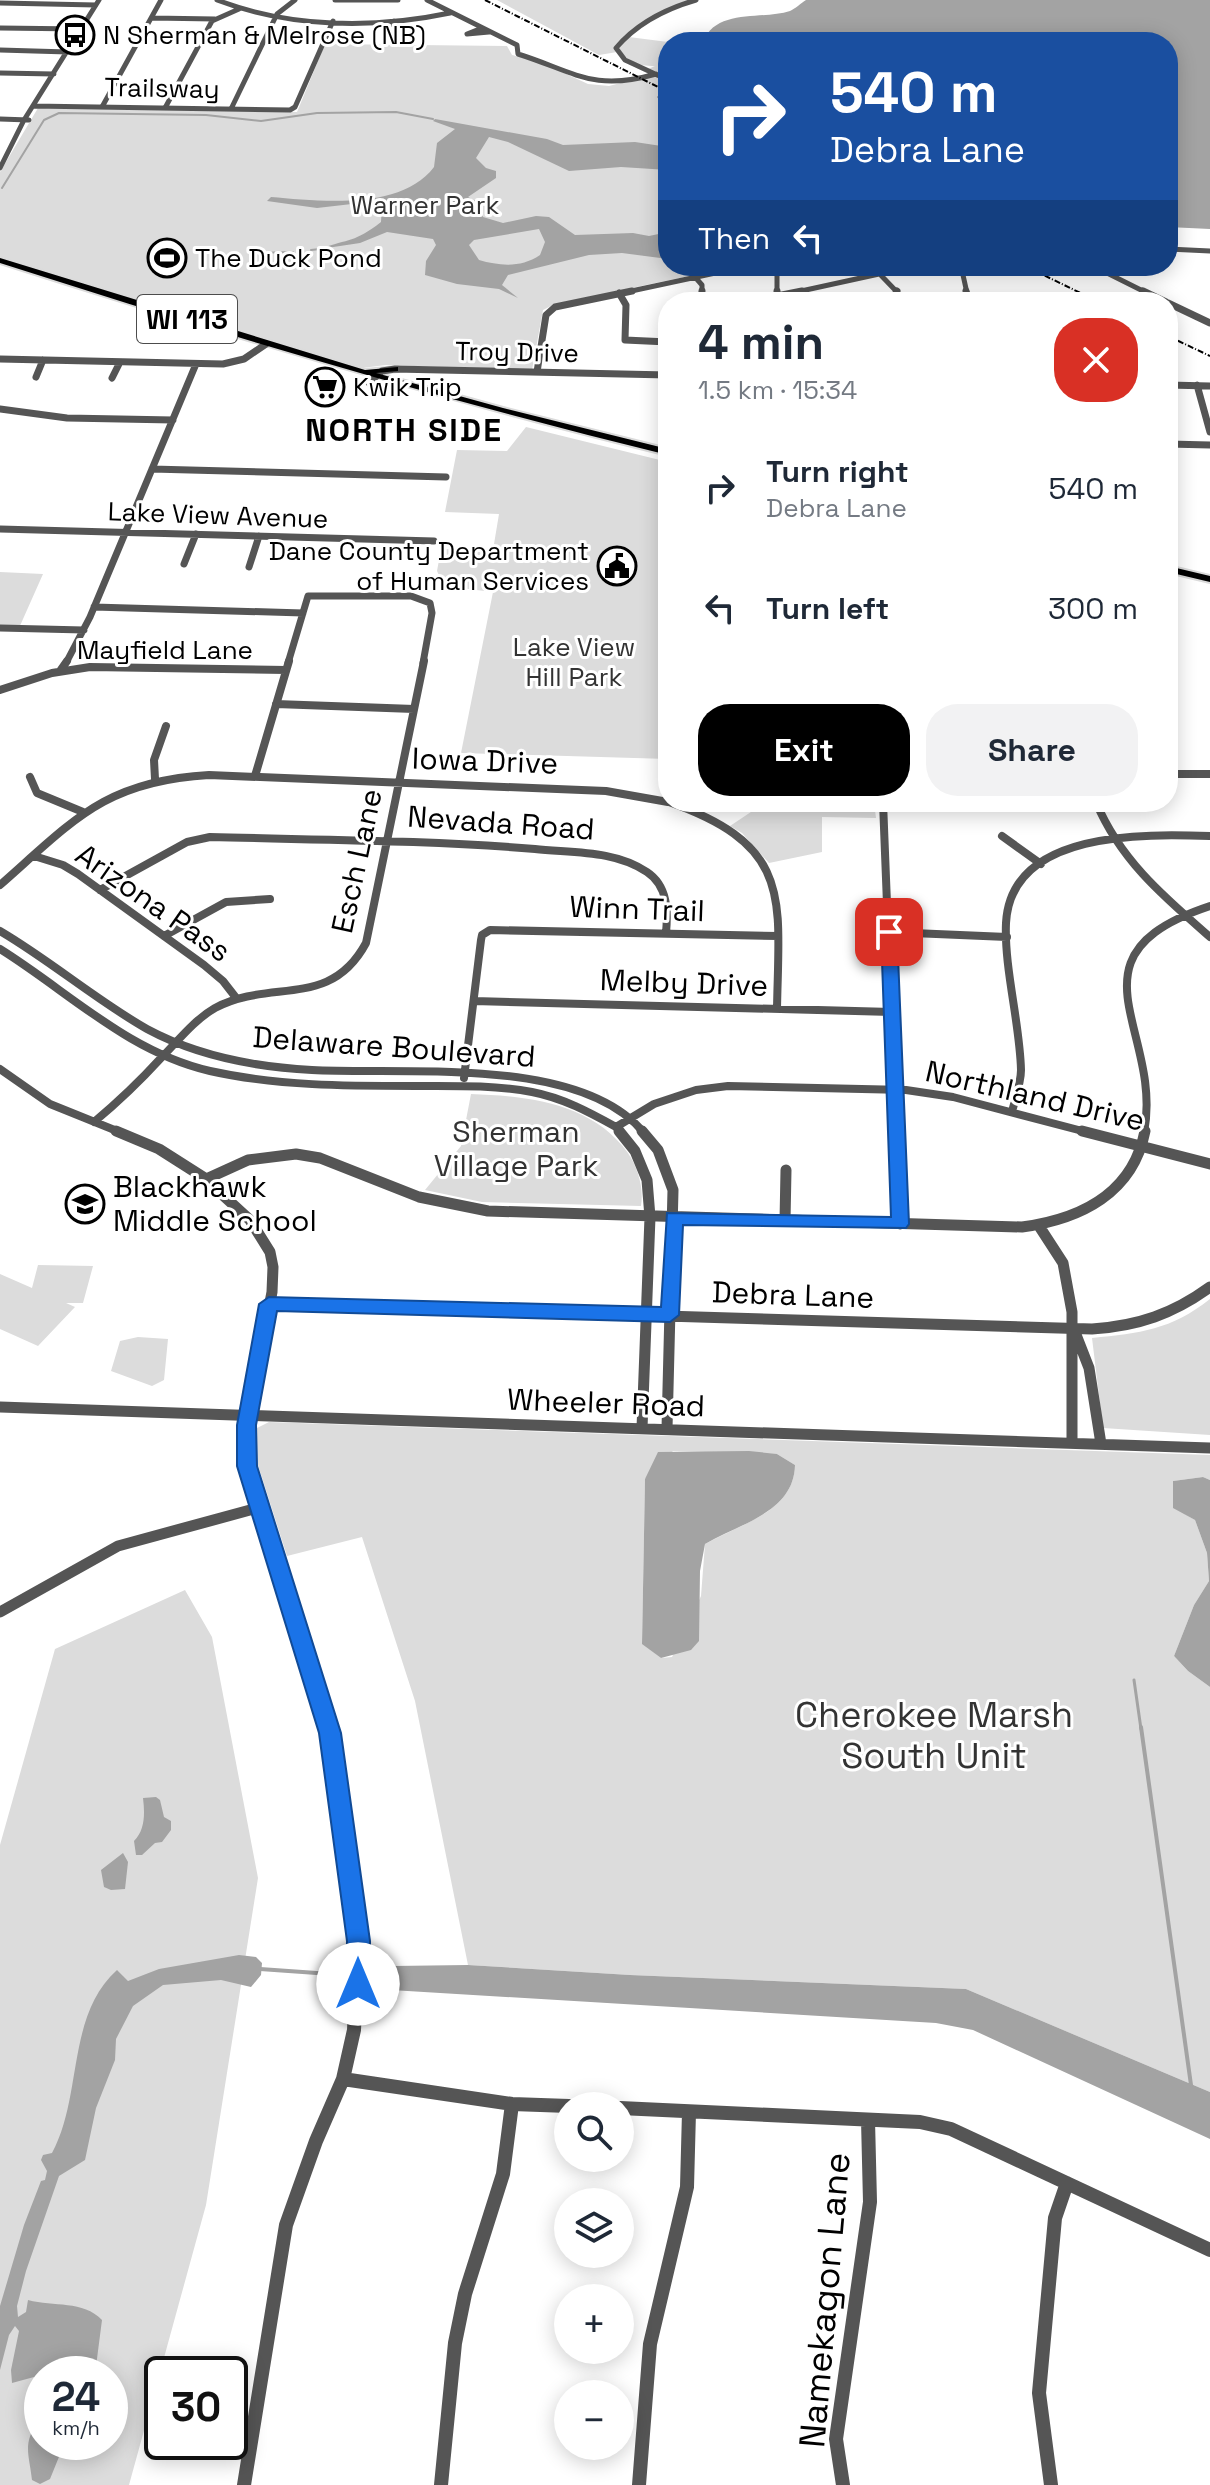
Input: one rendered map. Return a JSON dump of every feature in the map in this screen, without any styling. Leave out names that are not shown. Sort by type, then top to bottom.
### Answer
[{"type":"main road","name":"WI 113","points":[[0,260],[372,380],[658,450]]},
{"type":"main road","name":"WI 113","points":[[0,268],[441,402],[658,457]]},
{"type":"main road","points":[[326,363],[364,371],[395,369]]},
{"type":"main road","points":[[441,402],[506,413]]},
{"type":"main road","points":[[1178,571],[1210,579]]},
{"type":"main road","points":[[1178,581],[1210,588]]},
{"type":"street","points":[[102,107],[161,0]]},
{"type":"street","points":[[217,0],[239,9],[276,16],[333,21],[394,21],[450,13]]},
{"type":"street","points":[[231,109],[276,16],[295,0]]},
{"type":"street","points":[[335,0],[398,0]]},
{"type":"street","points":[[427,0],[517,45],[518,54],[544,61],[589,81],[621,83],[656,74]]},
{"type":"street","points":[[656,74],[621,57],[617,46],[652,18],[696,0]]},
{"type":"street","points":[[0,3],[98,2]]},
{"type":"street","points":[[1,164],[98,2]]},
{"type":"street","points":[[152,18],[215,19],[239,9]]},
{"type":"street","points":[[165,108],[215,19]]},
{"type":"street","name":"Trailsway","points":[[37,104],[291,109],[295,107],[333,21]]},
{"type":"street","points":[[394,21],[393,29],[396,32]]},
{"type":"street","points":[[0,28],[81,29]]},
{"type":"street","points":[[482,28],[467,34],[489,32]]},
{"type":"street","points":[[0,50],[68,52]]},
{"type":"street","points":[[0,73],[54,74]]},
{"type":"street","points":[[0,119],[28,120]]},
{"type":"street","points":[[1178,249],[1210,251]]},
{"type":"street","points":[[537,372],[549,311],[559,306],[700,276]]},
{"type":"street","points":[[806,292],[871,276]]},
{"type":"street","points":[[881,276],[898,292]]},
{"type":"street","points":[[1114,276],[1146,292]]},
{"type":"street","points":[[695,277],[702,285],[702,292]]},
{"type":"street","points":[[619,293],[626,305],[623,337],[628,341],[658,342]]},
{"type":"street","points":[[1178,307],[1210,323]]},
{"type":"street","points":[[0,359],[235,363],[262,347]]},
{"type":"street","points":[[36,377],[43,360]]},
{"type":"street","points":[[112,378],[120,362]]},
{"type":"street","points":[[60,671],[84,630],[196,364]]},
{"type":"street","name":"Troy Drive","points":[[372,380],[384,371],[395,369],[658,375]]},
{"type":"street","points":[[1178,385],[1210,386]]},
{"type":"street","points":[[1197,385],[1210,432]]},
{"type":"street","points":[[0,409],[67,418],[173,420]]},
{"type":"street","points":[[1178,444],[1210,445]]},
{"type":"street","points":[[152,469],[446,477]]},
{"type":"street","name":"Lake View Avenue","points":[[0,529],[434,541]]},
{"type":"street","points":[[184,564],[196,534]]},
{"type":"street","points":[[249,567],[259,536]]},
{"type":"street","name":"Esch Lane","points":[[94,1122],[203,1016],[237,999],[317,986],[341,978],[353,968],[366,943],[432,613],[430,603],[411,596],[311,594],[303,613]]},
{"type":"street","points":[[94,607],[303,613],[255,776]]},
{"type":"street","points":[[0,628],[84,630]]},
{"type":"street","name":"Mayfield Lane","points":[[0,690],[60,671],[129,666],[286,670]]},
{"type":"street","name":"Mayfield Lane","points":[[276,704],[414,709]]},
{"type":"street","points":[[155,779],[154,760],[166,726]]},
{"type":"street","points":[[1178,774],[1210,774]]},
{"type":"street","name":"Iowa Drive","points":[[0,885],[83,812],[111,794],[155,779],[182,775],[606,791],[658,800]]},
{"type":"street","points":[[30,777],[37,793],[83,812]]},
{"type":"street","name":"Iowa Drive","points":[[696,812],[735,835],[765,869],[776,895],[777,1009]]},
{"type":"street","points":[[883,812],[900,1224]]},
{"type":"street","points":[[1100,812],[1110,837],[1132,866],[1210,937]]},
{"type":"street","points":[[1002,836],[1041,864]]},
{"type":"street","points":[[1012,1112],[1021,1073],[1007,937],[1006,911],[1013,895],[1041,864],[1065,850],[1110,837],[1210,836]]},
{"type":"street","name":"Nevada Road","points":[[100,890],[187,842],[210,837],[386,840],[579,850],[625,860],[649,873],[663,891],[668,910],[666,933]]},
{"type":"street","name":"Arizona Pass","points":[[34,856],[63,865],[100,890],[223,981],[237,999]]},
{"type":"street","points":[[164,936],[226,902],[270,899]]},
{"type":"street","points":[[204,1180],[248,1160],[296,1154],[320,1158],[419,1197],[476,1210],[1039,1226],[1097,1206],[1125,1181],[1141,1146],[1146,1121],[1126,991],[1126,970],[1135,949],[1147,935],[1210,906]]},
{"type":"street","name":"Winn Trail","points":[[474,1001],[482,935],[494,929],[778,936]]},
{"type":"street","name":"Delaware Boulevard","points":[[0,931],[47,960],[115,1011],[176,1043],[239,1061],[286,1068],[529,1077],[557,1082],[590,1094],[630,1118],[662,1154],[673,1190],[667,1429]]},
{"type":"street","points":[[889,932],[1007,937]]},
{"type":"street","name":"Delaware Boulevard","points":[[0,949],[98,1021],[163,1056],[216,1072],[274,1081],[463,1087],[546,1095],[589,1111],[616,1127],[635,1151],[650,1190],[642,1428]]},
{"type":"street","points":[[463,1087],[474,1001]]},
{"type":"street","name":"Melby Drive","points":[[474,1001],[892,1012]]},
{"type":"street","points":[[0,1069],[48,1103],[172,1156],[252,1220],[265,1239],[273,1261],[269,1304],[249,1414],[247,1466],[322,1702],[336,1765],[358,1941],[354,2030],[343,2079],[299,2182],[286,2225],[244,2485]]},
{"type":"street","name":"Northland Drive","points":[[616,1127],[665,1099],[707,1088],[895,1090],[953,1097],[1210,1164]]},
{"type":"street","points":[[785,1221],[786,1170]]},
{"type":"street","points":[[1039,1226],[1063,1263],[1073,1327],[1089,1368],[1101,1444]]},
{"type":"street","name":"Debra Lane","points":[[269,1304],[1117,1328],[1147,1323],[1175,1312],[1210,1287]]},
{"type":"street","points":[[1072,1443],[1070,1343],[1073,1327]]},
{"type":"street","name":"Wheeler Road","points":[[0,1407],[1210,1448]]},
{"type":"street","points":[[0,1612],[118,1546],[261,1507]]},
{"type":"street","points":[[343,2079],[512,2104],[554,2105]]},
{"type":"street","points":[[441,2485],[455,2343],[465,2294],[503,2174],[512,2104]]},
{"type":"street","points":[[634,2109],[920,2122],[951,2129],[1210,2250]]},
{"type":"street","points":[[639,2485],[650,2344],[687,2187],[689,2112]]},
{"type":"street","name":"Namekagon Lane","points":[[843,2485],[836,2439],[870,2202],[868,2120]]},
{"type":"street","points":[[1051,2485],[1039,2393],[1055,2218],[1067,2183]]},
{"type":"green space","points":[[497,0],[696,0],[662,12],[617,46],[617,52],[599,55]]},
{"type":"green space","name":"Warner Park","points":[[629,37],[658,41],[658,276],[689,276],[555,304],[543,310],[532,370],[386,365],[362,368],[252,338],[0,257],[0,172],[38,108],[297,112],[325,44],[507,46],[512,55],[538,61],[588,84],[609,86],[655,74],[646,70],[655,66],[634,63],[619,48]]},
{"type":"green space","name":"Lake View Hill Park","points":[[526,427],[658,460],[658,759],[461,753],[493,592],[444,586],[437,571],[441,549],[493,550],[499,514],[445,512],[457,450],[507,451]]},
{"type":"green space","points":[[0,572],[43,574],[19,628],[0,628]]},
{"type":"green space","points":[[751,812],[875,812],[876,818],[822,817],[822,852],[769,863],[742,833],[730,826]]},
{"type":"green space","name":"Sherman Village Park","points":[[471,1094],[536,1100],[578,1113],[596,1123],[613,1136],[632,1159],[641,1185],[641,1206],[482,1202],[425,1190],[461,1146]]},
{"type":"green space","points":[[38,1265],[93,1266],[83,1303],[66,1303],[75,1307],[38,1346],[0,1329],[0,1274],[32,1288]]},
{"type":"green space","points":[[1210,1299],[1210,1435],[1103,1428],[1092,1338],[1168,1324]]},
{"type":"green space","points":[[138,1337],[168,1339],[164,1380],[152,1386],[111,1371],[120,1341]]},
{"type":"green space","name":"Cherokee Marsh South Unit","points":[[269,1422],[1210,1455],[1210,1480],[1203,1477],[1173,1481],[1173,1507],[1195,1520],[1207,1553],[1209,1581],[1194,1605],[1174,1656],[1210,1687],[1210,2092],[966,1989],[468,1965],[415,1701],[362,1537],[287,1556],[257,1462],[257,1428]],"holes":[[[673,1451],[777,1454],[795,1465],[785,1494],[763,1515],[705,1544],[701,1596],[672,1657],[661,1658],[642,1643],[645,1479]]]},
{"type":"green space","points":[[185,1590],[212,1637],[258,1878],[206,2205],[164,2356],[144,2356],[144,2430],[129,2485],[0,2485],[0,1845],[55,1649]]},
{"type":"shaded area","points":[[806,0],[1210,0],[1210,229],[1178,227],[1178,32],[708,32],[729,20],[790,11]]},
{"type":"shaded area","points":[[433,121],[547,139],[563,145],[635,142],[658,145],[658,169],[621,167],[569,171],[508,142],[489,137],[476,158],[486,168],[496,171],[496,178],[468,197],[480,203],[483,217],[503,223],[536,216],[549,217],[575,235],[658,234],[658,258],[622,253],[589,255],[508,275],[502,285],[518,298],[499,289],[457,284],[425,275],[426,261],[436,245],[433,239],[387,232],[360,243],[320,249],[358,237],[381,222],[382,204],[378,201],[317,208],[267,201],[271,197],[358,200],[401,191],[419,181],[434,167],[437,143],[455,129]],"holes":[[[539,229],[545,242],[540,255],[525,262],[495,264],[479,260],[469,245],[474,240]]]},
{"type":"shaded area","points":[[749,1451],[777,1454],[795,1465],[792,1481],[776,1505],[705,1544],[700,1571],[699,1641],[691,1650],[661,1658],[642,1644],[645,1479],[658,1452]]},
{"type":"shaded area","points":[[1203,1477],[1210,1480],[1210,1687],[1174,1656],[1194,1605],[1209,1581],[1207,1553],[1195,1520],[1173,1508],[1173,1481]]},
{"type":"shaded area","points":[[156,1797],[160,1800],[164,1817],[171,1821],[171,1830],[162,1842],[155,1843],[142,1855],[136,1855],[134,1841],[143,1821],[143,1798]]},
{"type":"shaded area","points":[[123,1853],[128,1862],[125,1889],[104,1887],[101,1870]]},
{"type":"shaded area","points":[[239,1955],[256,1957],[262,1963],[261,1975],[251,1987],[221,1980],[163,1985],[133,2006],[116,2039],[115,2060],[96,2108],[85,2160],[59,2176],[17,2306],[18,2317],[26,2312],[28,2300],[86,2309],[102,2320],[97,2356],[24,2356],[24,2380],[12,2383],[11,2370],[19,2331],[15,2326],[9,2335],[0,2370],[0,2306],[24,2225],[41,2181],[45,2180],[47,2171],[41,2160],[43,2155],[52,2153],[62,2131],[82,2033],[90,2010],[101,1989],[117,1970],[128,1981],[159,1969]]},
{"type":"shaded area","points":[[468,1965],[966,1989],[1210,2092],[1210,2139],[973,2030],[936,2023],[391,1990],[393,1966]]},
{"type":"shaded area","points":[[29,2460],[58,2460],[50,2479],[40,2484],[32,2480]]},
{"type":"waterway","points":[[2,188],[44,120],[59,113],[206,115],[261,121],[317,113],[396,112],[433,119]]},
{"type":"waterway","points":[[311,250],[320,249]]},
{"type":"waterway","points":[[250,253],[293,252]]},
{"type":"waterway","points":[[1134,1680],[1141,1729]]},
{"type":"waterway","points":[[1141,1727],[1191,2085]]},
{"type":"waterway","points":[[260,1969],[331,1974]]},
{"type":"railway","points":[[485,0],[658,87]]},
{"type":"railway","points":[[1046,276],[1078,292]]},
{"type":"railway","points":[[1178,341],[1210,356]]},
{"type":"place","name":"N Sherman & Melrose (NB)","points":[[75,35]]},
{"type":"place","name":"The Duck Pond","points":[[167,258]]},
{"type":"place","name":"Kwik Trip","points":[[325,387]]},
{"type":"place","name":"Dane County Department of Human Services","points":[[617,566]]},
{"type":"place","name":"Blackhawk Middle School","points":[[85,1204]]},
{"type":"district","name":"NORTH SIDE","points":[[404,430]]},
{"type":"route","points":[[358,1984],[358,1941],[330,1733],[247,1466],[247,1425],[269,1304],[670,1315],[674,1218],[900,1224],[889,932]]}]
